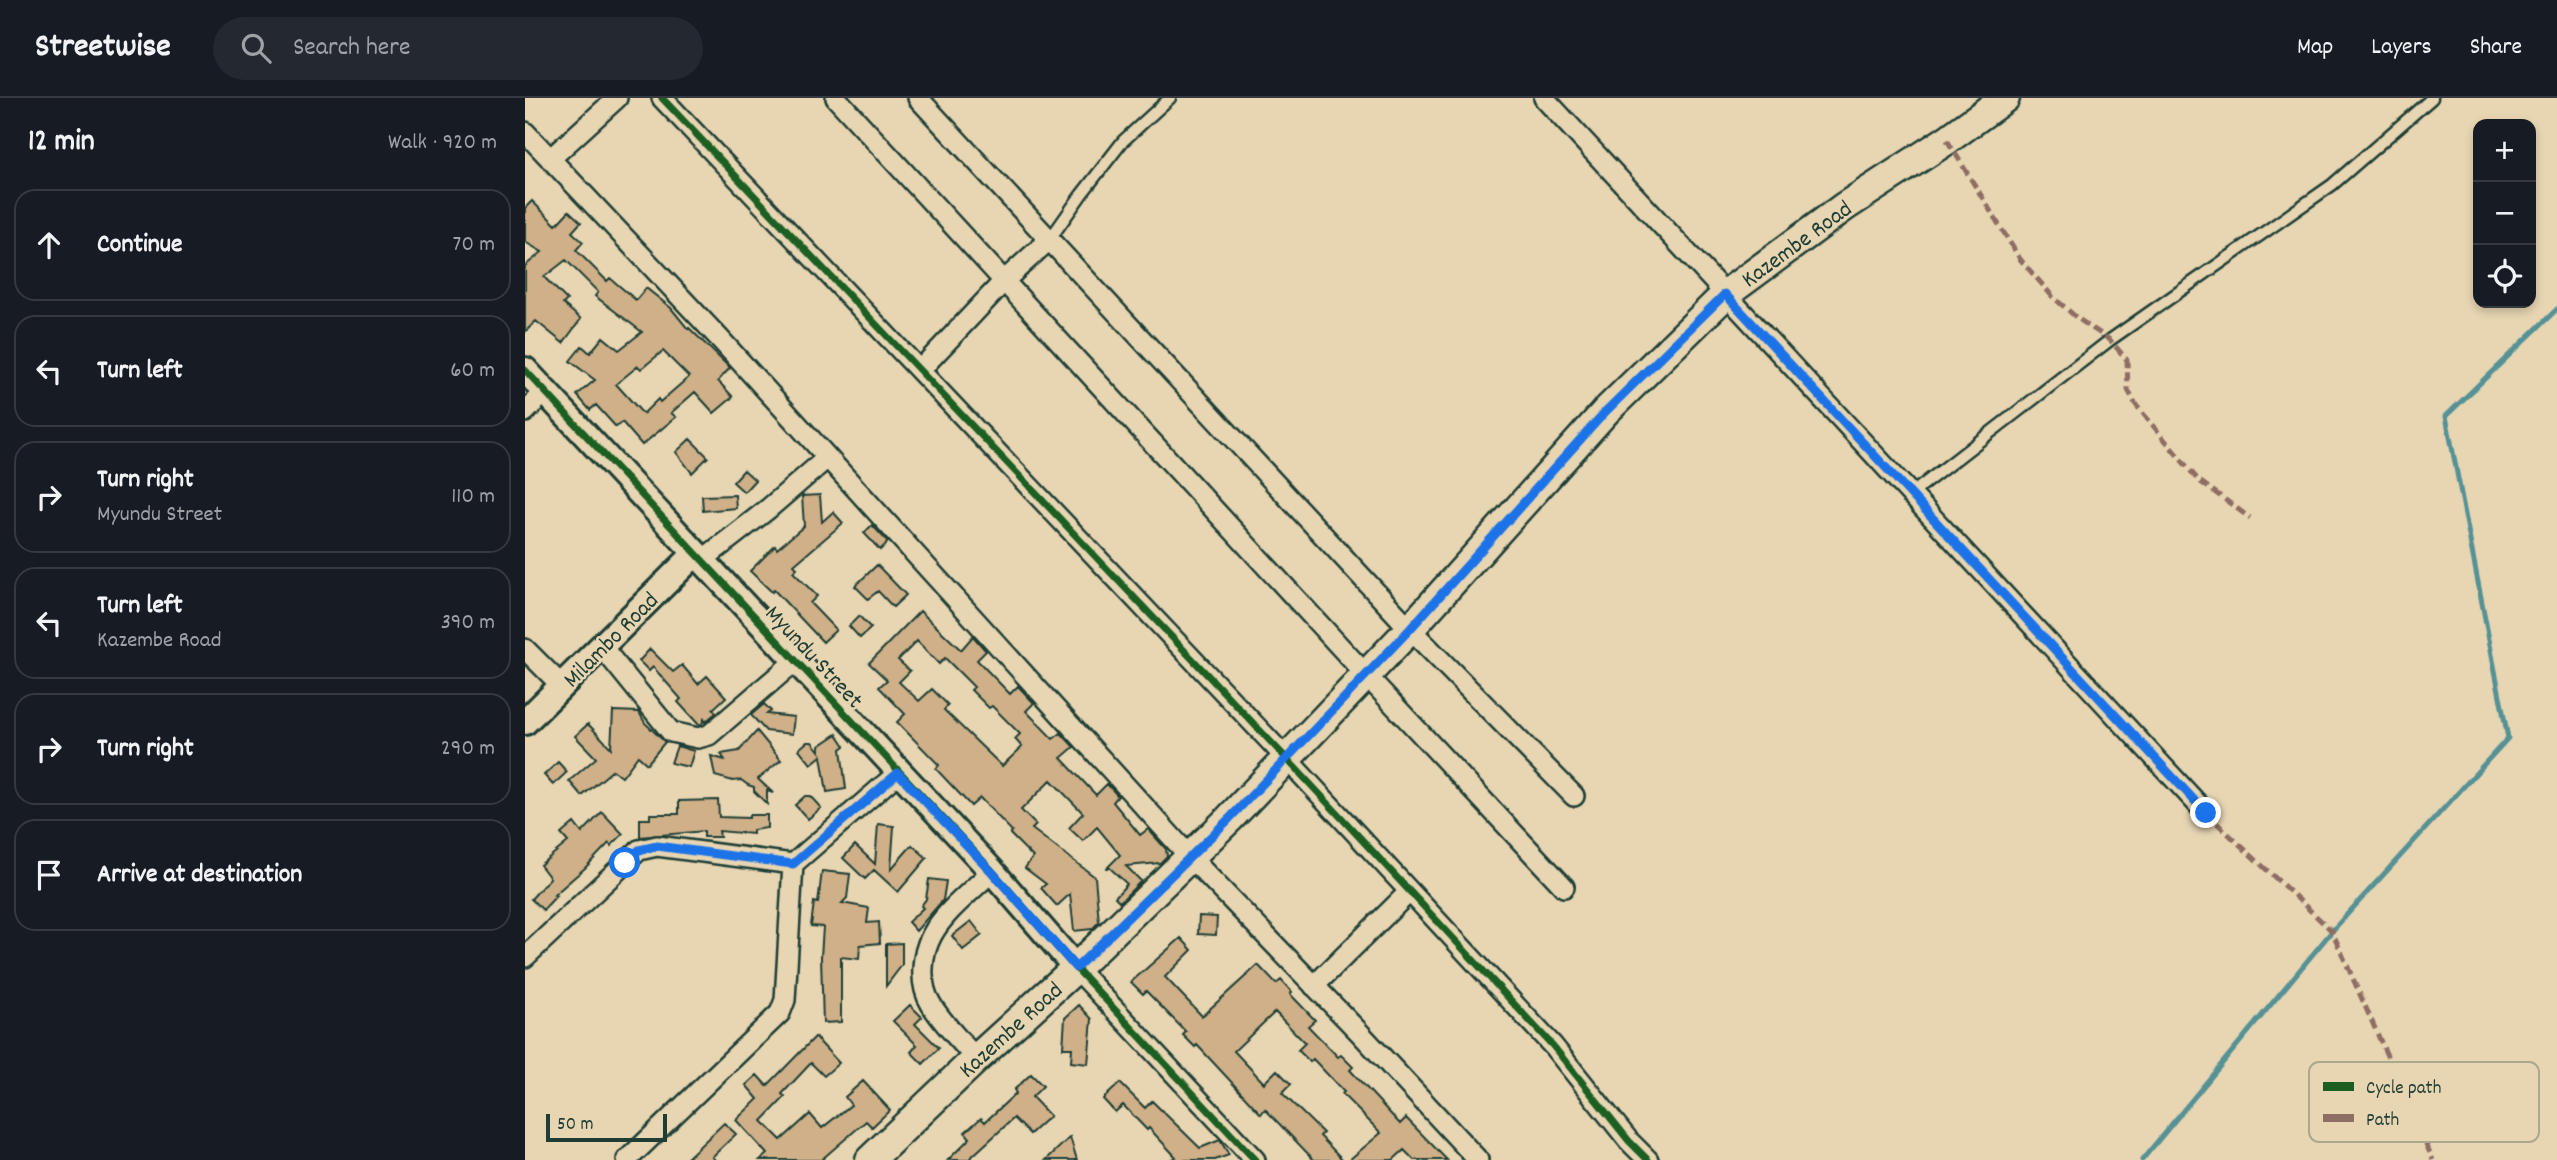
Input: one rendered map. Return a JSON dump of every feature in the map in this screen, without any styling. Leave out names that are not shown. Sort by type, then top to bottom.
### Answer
[{"type":"main road","name":"Kazembe Road","points":[[870,1160],[1076,968],[1287,758],[1410,629],[1606,411],[1725,294],[1844,207],[1947,140],[1990,102]]},
{"type":"street","points":[[550,159],[617,98]]},
{"type":"street","points":[[662,98],[1287,758],[1552,1046],[1629,1141],[1648,1160]]},
{"type":"street","points":[[836,98],[1564,887]]},
{"type":"street","points":[[918,98],[1410,629],[1574,796]]},
{"type":"street","points":[[1544,98],[2206,813]]},
{"type":"street","points":[[525,132],[720,339],[1189,857],[1478,1160]]},
{"type":"street","points":[[920,370],[1005,280],[1050,239]]},
{"type":"street","name":"Myundu Street","points":[[525,370],[992,872],[1076,968]]},
{"type":"street","points":[[525,412],[545,392]]},
{"type":"street","points":[[698,558],[768,509],[827,458]]},
{"type":"street","name":"Milambo Road","points":[[525,722],[698,558]]},
{"type":"street","points":[[602,647],[671,732],[698,738],[709,735],[794,662]]},
{"type":"street","points":[[525,649],[563,687]]},
{"type":"street","points":[[627,1160],[780,1013],[785,1000],[793,864],[898,773]]},
{"type":"street","points":[[525,957],[639,850],[657,846],[793,864]]},
{"type":"street","points":[[976,1059],[930,1003],[922,969],[931,936],[949,914],[992,872]]},
{"type":"street","points":[[1314,986],[1409,892]]},
{"type":"street","points":[[1076,968],[1250,1158]]},
{"type":"lane","points":[[1050,239],[1080,195],[1123,141],[1170,98]]},
{"type":"lane","points":[[1911,494],[2110,340],[2332,185],[2432,98]]},
{"type":"building","points":[[532,201],[556,225],[569,211],[581,222],[572,232],[583,242],[576,250],[607,281],[610,278],[636,300],[646,288],[671,308],[688,329],[730,368],[718,381],[733,397],[714,413],[695,392],[671,413],[676,417],[642,445],[622,422],[616,427],[596,405],[590,410],[577,395],[595,380],[570,361],[582,346],[590,353],[603,337],[619,350],[642,332],[595,296],[598,292],[566,260],[544,277],[567,300],[563,304],[581,319],[563,343],[536,321],[525,332],[525,266],[542,252],[525,242],[525,208]],"holes":[[[663,351],[689,377],[660,402],[658,399],[643,414],[616,384]]]},
{"type":"building","points":[[690,439],[708,457],[692,473],[676,452]]},
{"type":"building","points":[[744,470],[755,480],[744,492],[733,482]]},
{"type":"building","points":[[735,495],[736,508],[703,511],[702,496]]},
{"type":"building","points":[[820,495],[822,522],[833,512],[843,523],[794,565],[797,568],[793,572],[817,596],[810,603],[836,630],[823,642],[774,590],[772,592],[750,571],[775,546],[777,549],[804,526],[802,496]]},
{"type":"building","points":[[872,525],[888,542],[880,550],[864,533]]},
{"type":"building","points":[[877,565],[906,595],[893,607],[878,591],[868,599],[855,586]]},
{"type":"building","points":[[920,611],[961,650],[973,636],[986,651],[977,660],[1010,694],[1018,686],[1034,703],[1026,711],[1053,739],[1061,733],[1074,747],[1061,758],[1096,795],[1107,784],[1118,796],[1113,802],[1140,835],[1148,829],[1166,849],[1167,856],[1160,863],[1126,866],[1141,881],[1120,902],[1115,897],[1127,884],[1107,868],[1120,855],[1097,827],[1083,841],[1069,828],[1083,813],[1051,780],[1021,810],[1036,825],[1032,829],[1095,877],[1099,922],[1092,929],[1074,931],[1070,894],[1057,906],[1041,888],[1046,884],[1025,868],[1033,857],[1010,834],[1012,831],[980,798],[971,806],[936,769],[939,765],[897,722],[905,714],[879,687],[887,680],[869,663]],"holes":[[[917,641],[939,664],[945,658],[974,687],[971,690],[989,708],[992,706],[1020,734],[1015,739],[1022,747],[1002,766],[944,710],[948,705],[932,689],[919,701],[899,682],[910,671],[898,660]]]},
{"type":"building","points":[[859,616],[871,628],[860,638],[849,626]]},
{"type":"building","points":[[650,649],[673,672],[682,665],[698,684],[707,676],[726,697],[713,709],[716,713],[699,725],[678,702],[681,699],[653,667],[649,671],[639,661]]},
{"type":"building","points":[[764,704],[771,711],[767,714],[794,717],[792,734],[766,731],[751,715]]},
{"type":"building","points":[[613,711],[639,712],[645,723],[665,742],[647,764],[638,756],[622,777],[613,770],[582,796],[569,781],[596,758],[575,736],[588,724],[611,748]]},
{"type":"building","points":[[757,731],[781,760],[758,779],[773,793],[767,791],[767,804],[754,791],[754,787],[741,780],[733,781],[715,776],[711,756],[725,760],[721,754],[739,751]]},
{"type":"building","points":[[837,734],[845,746],[841,749],[846,789],[827,792],[821,756],[811,764],[799,749],[807,742],[812,742],[820,752],[819,746]]},
{"type":"building","points":[[677,746],[694,751],[689,767],[671,763]]},
{"type":"building","points":[[558,762],[567,772],[553,785],[544,775]]},
{"type":"building","points":[[805,796],[810,796],[821,808],[808,819],[795,805]]},
{"type":"building","points":[[718,800],[719,817],[749,818],[749,815],[767,815],[767,828],[753,830],[753,834],[719,831],[720,837],[704,837],[704,831],[640,837],[640,819],[650,819],[650,814],[679,814],[679,801]]},
{"type":"building","points":[[602,812],[623,834],[611,846],[609,843],[554,895],[556,896],[543,910],[531,899],[550,878],[540,865],[568,842],[561,834],[574,823],[582,833]]},
{"type":"building","points":[[878,824],[894,826],[891,869],[912,845],[927,858],[898,892],[874,870],[865,879],[843,858],[855,845],[875,864]]},
{"type":"building","points":[[822,871],[850,874],[847,898],[842,903],[869,908],[867,923],[879,922],[880,943],[860,945],[859,959],[841,957],[841,1022],[823,1023],[823,927],[811,926],[814,902],[818,903]]},
{"type":"building","points":[[929,879],[946,881],[943,900],[916,931],[908,922],[923,908],[921,906],[926,899]]},
{"type":"building","points":[[1199,916],[1217,917],[1216,935],[1198,934]]},
{"type":"building","points":[[971,921],[982,935],[963,950],[952,936]]},
{"type":"building","points":[[1181,938],[1192,950],[1165,977],[1202,1016],[1258,965],[1276,984],[1281,980],[1292,992],[1290,994],[1315,1020],[1308,1026],[1338,1057],[1341,1055],[1353,1067],[1350,1070],[1400,1124],[1406,1118],[1447,1160],[1414,1160],[1404,1150],[1393,1160],[1349,1160],[1381,1133],[1342,1094],[1344,1092],[1313,1059],[1310,1062],[1298,1050],[1305,1043],[1275,1012],[1234,1051],[1264,1083],[1277,1070],[1291,1084],[1282,1093],[1323,1133],[1320,1136],[1343,1160],[1314,1160],[1265,1109],[1261,1114],[1197,1045],[1195,1047],[1183,1035],[1186,1032],[1146,991],[1143,994],[1131,982]]},
{"type":"building","points":[[902,943],[902,965],[886,986],[886,944]]},
{"type":"building","points":[[910,1005],[922,1017],[915,1024],[939,1048],[923,1064],[911,1052],[917,1045],[893,1021]]},
{"type":"building","points":[[1079,1005],[1092,1019],[1088,1064],[1071,1062],[1072,1048],[1063,1048],[1065,1018]]},
{"type":"building","points":[[815,1037],[839,1063],[824,1076],[811,1063],[782,1094],[785,1097],[762,1121],[781,1140],[810,1114],[822,1128],[851,1105],[845,1097],[863,1081],[890,1110],[872,1127],[866,1121],[821,1160],[760,1160],[767,1154],[736,1120],[758,1099],[746,1085],[757,1075],[767,1086]]},
{"type":"building","points":[[1031,1074],[1043,1086],[1032,1097],[1050,1116],[1030,1134],[1014,1118],[968,1160],[948,1160],[970,1138],[965,1132],[981,1118],[985,1122],[1016,1093],[1014,1090]]},
{"type":"building","points":[[1120,1083],[1145,1108],[1152,1101],[1200,1148],[1220,1140],[1229,1155],[1215,1160],[1170,1160],[1176,1157],[1149,1128],[1147,1130],[1123,1105],[1115,1112],[1103,1099]]},
{"type":"building","points":[[724,1123],[736,1134],[712,1157],[715,1160],[685,1160]]},
{"type":"building","points":[[1070,1137],[1077,1160],[1046,1160]]},
{"type":"waterway","points":[[2142,1160],[2332,931],[2508,738],[2446,416],[2557,309]]},
{"type":"marked path","points":[[1947,140],[2020,259],[2053,297],[2077,318],[2110,340],[2127,360],[2128,390],[2136,405],[2198,480],[2250,518]]},
{"type":"marked path","points":[[2206,813],[2332,931],[2390,1062]]},
{"type":"marked path","points":[[2425,1142],[2433,1160]]},
{"type":"cycle path","points":[[662,98],[1287,759],[1553,1046],[1629,1141],[1648,1160]]},
{"type":"cycle path","points":[[525,370],[992,871],[1076,968],[1255,1160]]},
{"type":"route","points":[[625,863],[639,850],[657,846],[793,864],[898,773],[992,872],[1076,968],[1229,819],[1410,629],[1606,411],[1725,294],[2206,813]]}]
